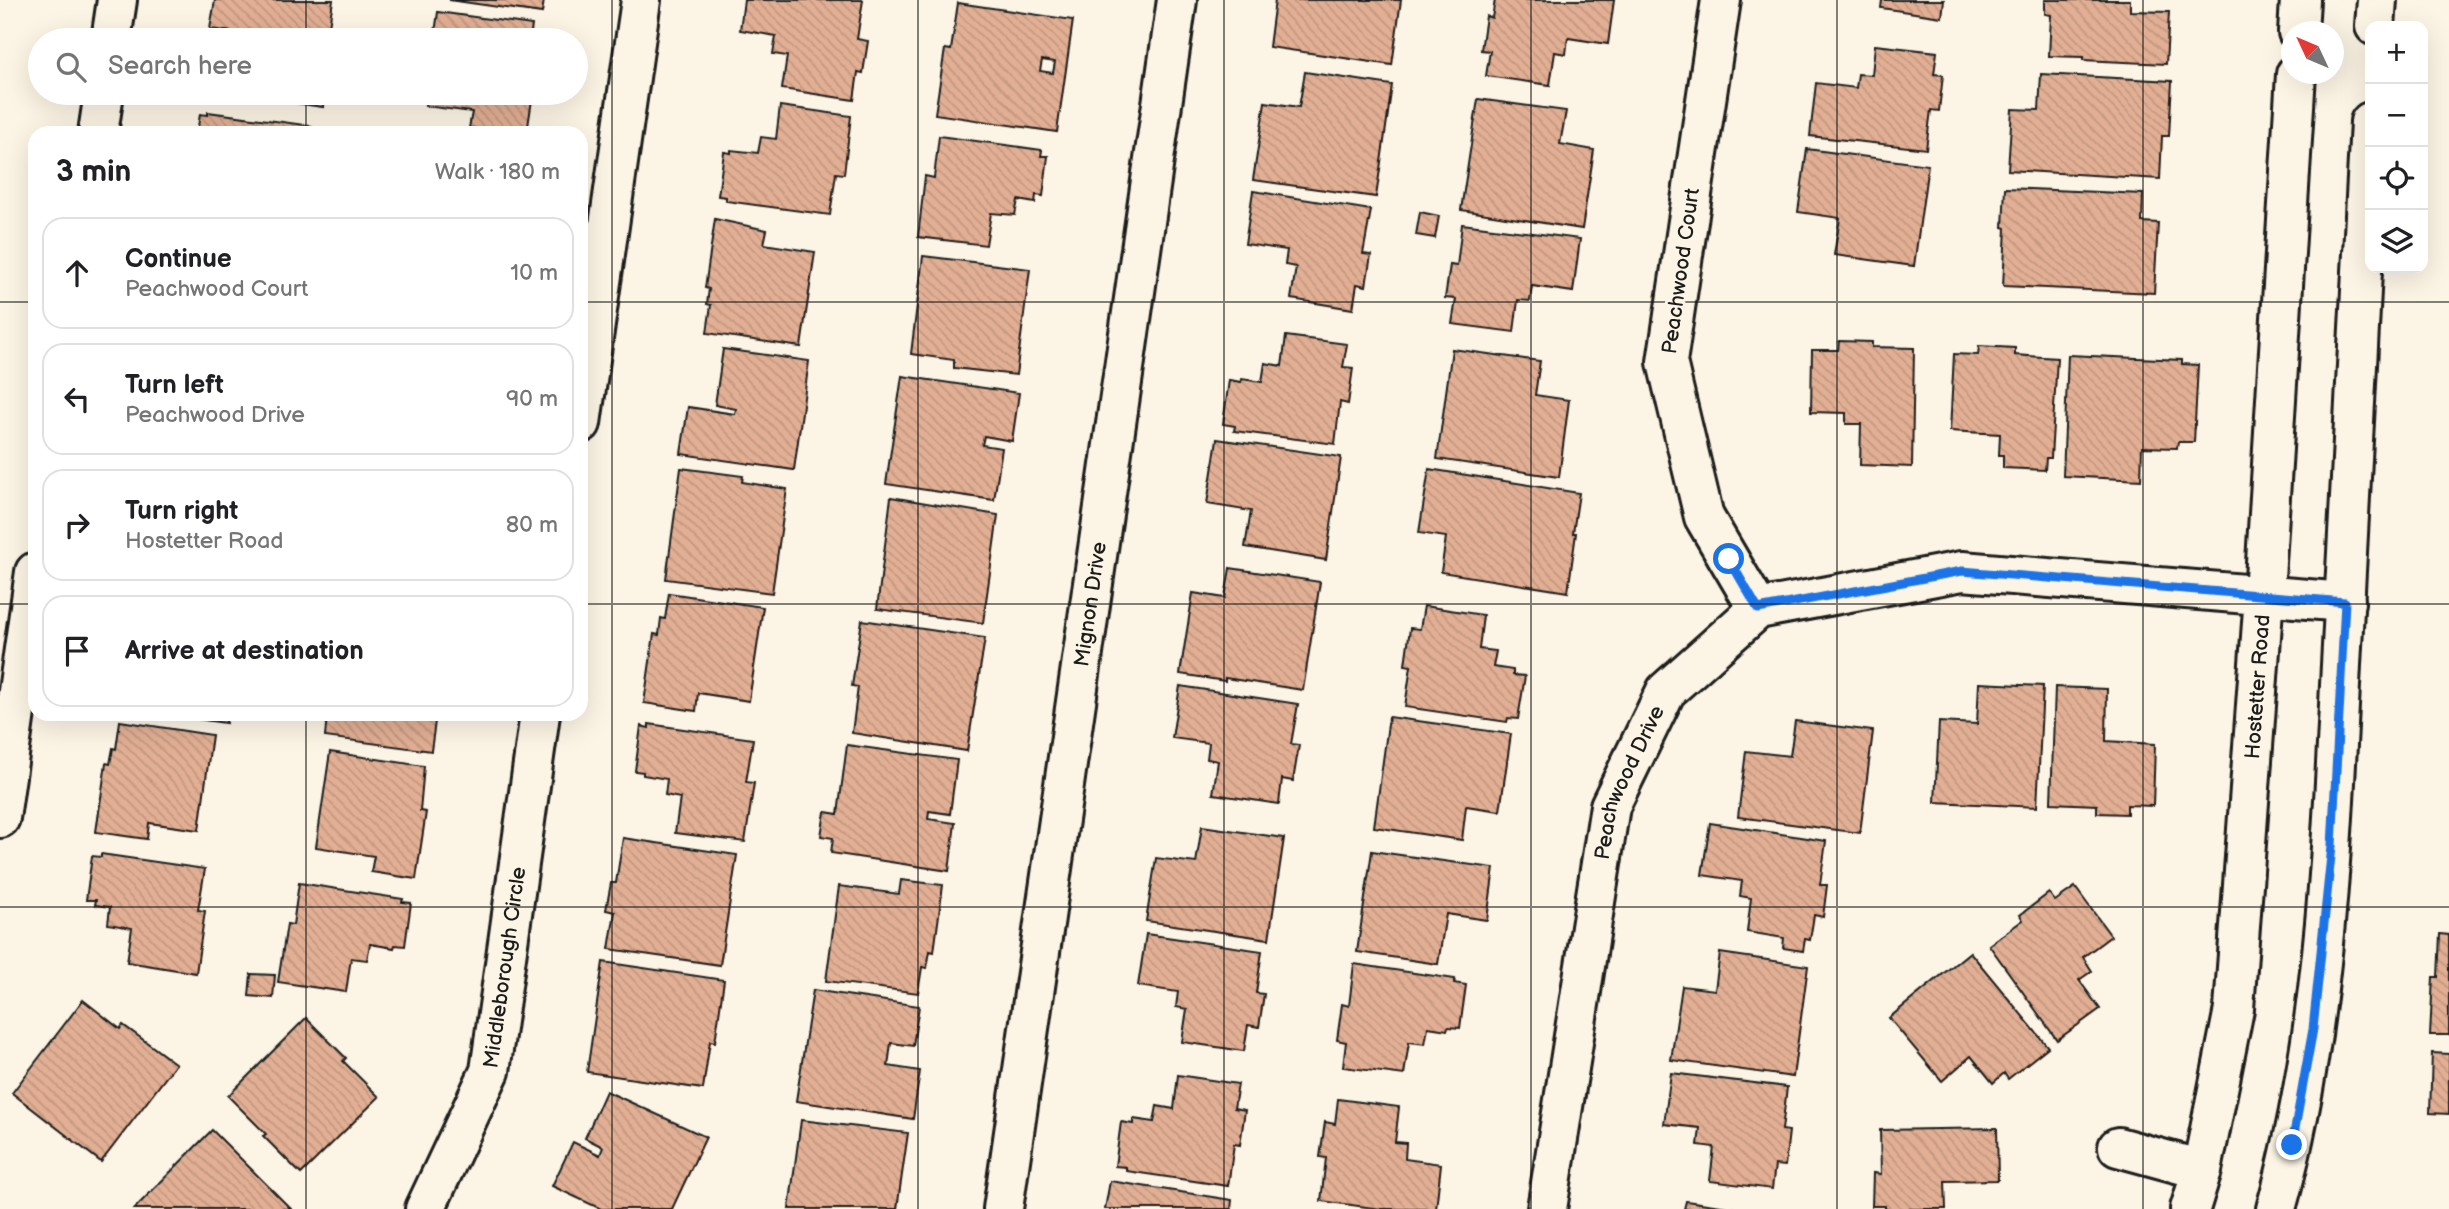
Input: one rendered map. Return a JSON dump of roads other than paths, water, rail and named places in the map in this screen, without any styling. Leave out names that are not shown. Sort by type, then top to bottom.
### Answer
[{"type":"street","points":[[113,28],[117,0]]},
{"type":"street","points":[[588,374],[641,0]]},
{"type":"street","name":"Mignon Drive","points":[[1003,1209],[1177,0]]},
{"type":"street","name":"Peachwood Court","points":[[1721,0],[1667,362],[1704,517],[1758,609]]},
{"type":"street","points":[[2299,21],[2300,0]]},
{"type":"street","points":[[2375,21],[2377,0]]},
{"type":"street","name":"Hostetter Road","points":[[2190,1209],[2202,1170],[2234,1009],[2264,595],[2295,84]]},
{"type":"street","points":[[99,126],[102,105]]},
{"type":"street","points":[[2276,1209],[2292,1145],[2313,1029],[2332,846],[2369,147]]},
{"type":"street","points":[[1758,609],[1962,571],[2345,602]]},
{"type":"street","name":"Peachwood Drive","points":[[1546,1209],[1610,806],[1666,691],[1758,609]]},
{"type":"street","points":[[0,817],[28,621]]},
{"type":"street","name":"Middleborough Circle","points":[[425,1209],[489,1071],[539,721]]},
{"type":"street","points":[[2118,1147],[2202,1170]]}]
